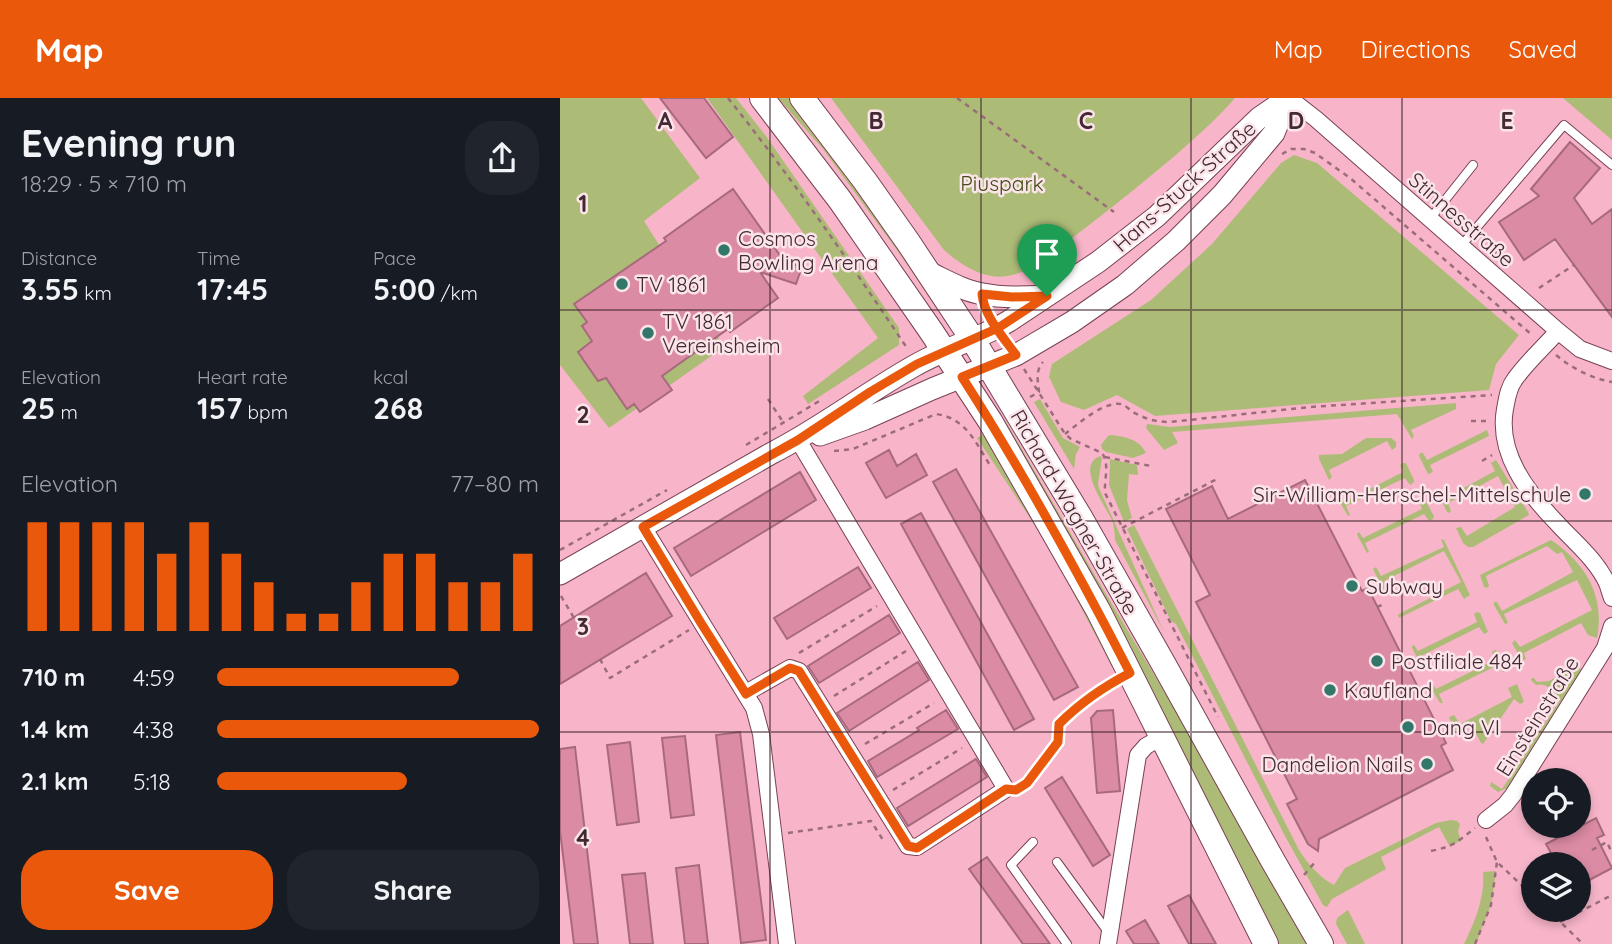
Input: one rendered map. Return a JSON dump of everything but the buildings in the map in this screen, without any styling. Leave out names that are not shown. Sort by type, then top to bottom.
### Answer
[{"type":"main road","name":"Richard-Wagner-Straße","points":[[762,98],[840,200],[990,421],[1098,610],[1266,944]]},
{"type":"main road","name":"Richard-Wagner-Straße","points":[[802,98],[930,273],[989,366],[1080,517],[1321,944]]},
{"type":"main road","name":"Hans-Stuck-Straße","points":[[798,440],[917,364],[998,328],[1098,262],[1157,216],[1259,118],[1288,98]]},
{"type":"main road","name":"Hans-Stuck-Straße","points":[[798,440],[865,419],[1016,355],[1072,322],[1125,285],[1222,195],[1275,133],[1288,98]]},
{"type":"main road","points":[[930,273],[982,294],[1047,296]]},
{"type":"main road","points":[[560,574],[798,440]]},
{"type":"street","name":"Stinnesstraße","points":[[1288,98],[1316,119],[1580,349],[1612,361]]},
{"type":"street","points":[[1558,331],[1514,380],[1507,395],[1503,421],[1504,437],[1520,477],[1534,497],[1594,562],[1607,582],[1612,598]]},
{"type":"street","points":[[746,694],[790,668],[799,671],[908,846],[917,848],[1006,789],[798,440]]},
{"type":"street","points":[[643,527],[754,708],[761,734],[788,944]]},
{"type":"street","name":"Einsteinstraße","points":[[1485,826],[1513,795],[1605,648],[1612,626]]},
{"type":"street","points":[[1109,939],[1138,755],[1146,746],[1162,737]]},
{"type":"lane","points":[[1461,246],[1564,125],[1612,164]]},
{"type":"lane","points":[[1430,219],[1473,165]]},
{"type":"lane","points":[[1059,724],[1095,693],[1130,673]]},
{"type":"lane","points":[[1033,842],[1012,866],[1067,944]]},
{"type":"lane","points":[[1057,862],[1109,939]]},
{"type":"path","points":[[728,98],[760,138],[906,347],[899,352]]},
{"type":"path","points":[[957,98],[1114,212]]},
{"type":"path","points":[[1291,149],[1304,149],[1315,153],[1350,178],[1572,368],[1612,383]]},
{"type":"path","points":[[1539,288],[1574,265]]},
{"type":"path","points":[[1016,355],[1065,434],[1105,457],[1105,493],[1223,726]]},
{"type":"path","points":[[1065,434],[1092,414],[1114,404],[1123,405],[1142,417],[1163,422],[1310,407],[1507,395]]},
{"type":"path","points":[[739,449],[827,397]]},
{"type":"path","points":[[768,399],[783,422]]},
{"type":"path","points":[[809,459],[825,453],[853,449],[936,414],[947,415],[958,421],[970,433]]},
{"type":"path","points":[[1105,457],[1151,466]]},
{"type":"path","points":[[1122,528],[1219,478]]},
{"type":"path","points":[[560,550],[669,488]]},
{"type":"path","points":[[560,596],[574,618]]},
{"type":"path","points":[[790,668],[799,653],[892,597]]},
{"type":"path","points":[[1377,607],[1384,604]]},
{"type":"path","points":[[600,659],[610,678],[701,623]]},
{"type":"path","points":[[820,705],[920,643]]},
{"type":"path","points":[[850,753],[950,694]]},
{"type":"path","points":[[1006,789],[1016,790],[1027,783],[1058,742],[1059,724]]},
{"type":"path","points":[[878,799],[977,739]]},
{"type":"path","points":[[775,835],[871,821],[883,840],[898,831]]},
{"type":"path","points":[[1430,851],[1450,847],[1485,826],[1497,862],[1490,905],[1475,944]]},
{"type":"path","points":[[1592,850],[1607,842],[1612,853]]},
{"type":"path","points":[[1302,877],[1316,861]]},
{"type":"path","points":[[1497,862],[1521,885]]},
{"type":"path","points":[[1591,906],[1612,895]]},
{"type":"path","points":[[1560,922],[1583,944]]},
{"type":"green space","name":"TV 1861","points":[[560,98],[641,98],[700,178],[644,221],[724,347],[609,428],[560,365]]},
{"type":"green space","points":[[707,98],[736,98],[766,136],[899,328],[899,345],[808,404],[803,396],[878,338]]},
{"type":"green space","points":[[778,98],[789,98],[945,312],[941,315],[823,149]]},
{"type":"green space","name":"Piuspark","points":[[831,98],[1235,98],[1177,154],[1056,251],[1030,268],[1003,277],[975,271],[944,250]]},
{"type":"green space","points":[[1563,98],[1612,98],[1612,140]]},
{"type":"green space","points":[[1294,155],[1317,163],[1519,335],[1496,364],[1489,390],[1155,416],[1117,395],[1084,410],[1061,402],[1049,377],[1052,364],[1151,300],[1212,244],[1281,163]]},
{"type":"green space","points":[[1040,399],[1063,438],[1080,447],[1074,469],[1034,402]]},
{"type":"green space","points":[[1456,403],[1456,409],[1411,430],[1414,436],[1412,439],[1397,414],[1172,432],[1178,443],[1164,450],[1146,428],[1147,424],[1170,427]]},
{"type":"green space","points":[[1005,420],[1315,944],[1279,944],[1134,655],[1002,422]]},
{"type":"green space","points":[[1487,430],[1489,436],[1430,465],[1433,472],[1428,474],[1420,453],[1423,453],[1427,460]]},
{"type":"green space","points":[[984,434],[1115,664],[1112,667],[1038,530],[977,438]]},
{"type":"green space","points":[[1112,435],[1136,442],[1146,453],[1133,458],[1106,452],[1101,445]]},
{"type":"green space","points":[[1366,438],[1391,438],[1396,442],[1396,447],[1392,450],[1387,441],[1329,470],[1332,477],[1329,480],[1319,455],[1342,454]]},
{"type":"green space","points":[[1100,456],[1099,488],[1164,632],[1115,540],[1113,523],[1094,487],[1090,468],[1093,461]]},
{"type":"green space","points":[[1110,459],[1137,465],[1138,475],[1129,474],[1127,500],[1132,518],[1124,522],[1109,485]]},
{"type":"green space","points":[[1496,460],[1529,515],[1473,547],[1468,547],[1456,528],[1461,527],[1467,536],[1515,507],[1498,476],[1448,503],[1451,511],[1449,513],[1437,491],[1441,491],[1445,498],[1495,471],[1491,463]]},
{"type":"green space","points":[[1406,463],[1414,482],[1410,485],[1405,478],[1346,506],[1350,515],[1348,516],[1338,499],[1340,495],[1344,502],[1403,472],[1400,465]]},
{"type":"green space","points":[[1422,499],[1434,516],[1433,519],[1429,521],[1424,514],[1365,543],[1369,552],[1367,553],[1357,535],[1359,532],[1363,538],[1422,509],[1419,501]]},
{"type":"green space","points":[[1134,525],[1299,850],[1319,874],[1334,885],[1345,868],[1436,823],[1457,821],[1460,824],[1458,832],[1461,840],[1450,847],[1439,827],[1381,857],[1386,869],[1332,899],[1327,907],[1323,905],[1176,624],[1171,621],[1127,529]]},
{"type":"green space","points":[[1441,539],[1444,540],[1470,595],[1464,599],[1458,589],[1399,618],[1399,614],[1461,582],[1444,551],[1384,581],[1387,589],[1384,591],[1373,569],[1376,567],[1381,576],[1444,547]]},
{"type":"green space","points":[[1551,540],[1574,559],[1590,582],[1598,608],[1597,638],[1588,635],[1581,623],[1524,653],[1524,660],[1512,643],[1515,640],[1520,647],[1592,610],[1577,580],[1504,614],[1508,623],[1505,624],[1494,602],[1497,602],[1502,611],[1573,572],[1562,552],[1557,554],[1547,546],[1486,576],[1489,586],[1487,588],[1484,587],[1480,575]]},
{"type":"green space","points":[[1480,613],[1488,632],[1484,634],[1479,627],[1421,656],[1425,665],[1421,665],[1412,646],[1418,651],[1477,622],[1474,614]]},
{"type":"green space","points":[[1495,650],[1507,670],[1503,672],[1498,665],[1439,694],[1443,703],[1440,703],[1430,686],[1431,683],[1436,689],[1495,660],[1492,652]]},
{"type":"green space","points":[[1579,664],[1581,670],[1563,703],[1507,788],[1498,792],[1490,786],[1491,782],[1502,789],[1560,700],[1547,686],[1536,685],[1532,678],[1537,682],[1549,681]]},
{"type":"green space","points":[[1517,684],[1524,702],[1520,704],[1514,699],[1483,744],[1470,723],[1455,731],[1449,717],[1454,715],[1460,724],[1512,697],[1508,688]]},
{"type":"green space","points":[[1496,871],[1491,905],[1477,941],[1475,944],[1464,944],[1481,900],[1483,872]]},
{"type":"green space","points":[[1348,910],[1365,944],[1347,944],[1336,924],[1337,918]]},
{"type":"place","name":"Cosmos Bowling Arena","points":[[724,250]]},
{"type":"place","name":"TV 1861","points":[[622,284]]},
{"type":"place","name":"TV 1861 Vereinsheim","points":[[648,333]]},
{"type":"place","name":"Sir-William-Herschel-Mittelschule","points":[[1585,494]]},
{"type":"place","name":"Subway","points":[[1352,586]]},
{"type":"place","name":"Postfiliale 484","points":[[1377,661]]},
{"type":"place","name":"Kaufland","points":[[1330,690]]},
{"type":"place","name":"Dang VI","points":[[1408,727]]},
{"type":"place","name":"Dandelion Nails","points":[[1427,764]]},
{"type":"route","points":[[1047,296],[982,294],[983,305],[998,328],[1016,355],[962,377],[1040,506],[1130,673],[1095,693],[1059,724],[1058,742],[1027,783],[1016,790],[1006,789],[917,848],[908,846],[799,671],[790,668],[746,694],[643,527],[798,440],[917,364],[998,328],[1047,296]]}]
